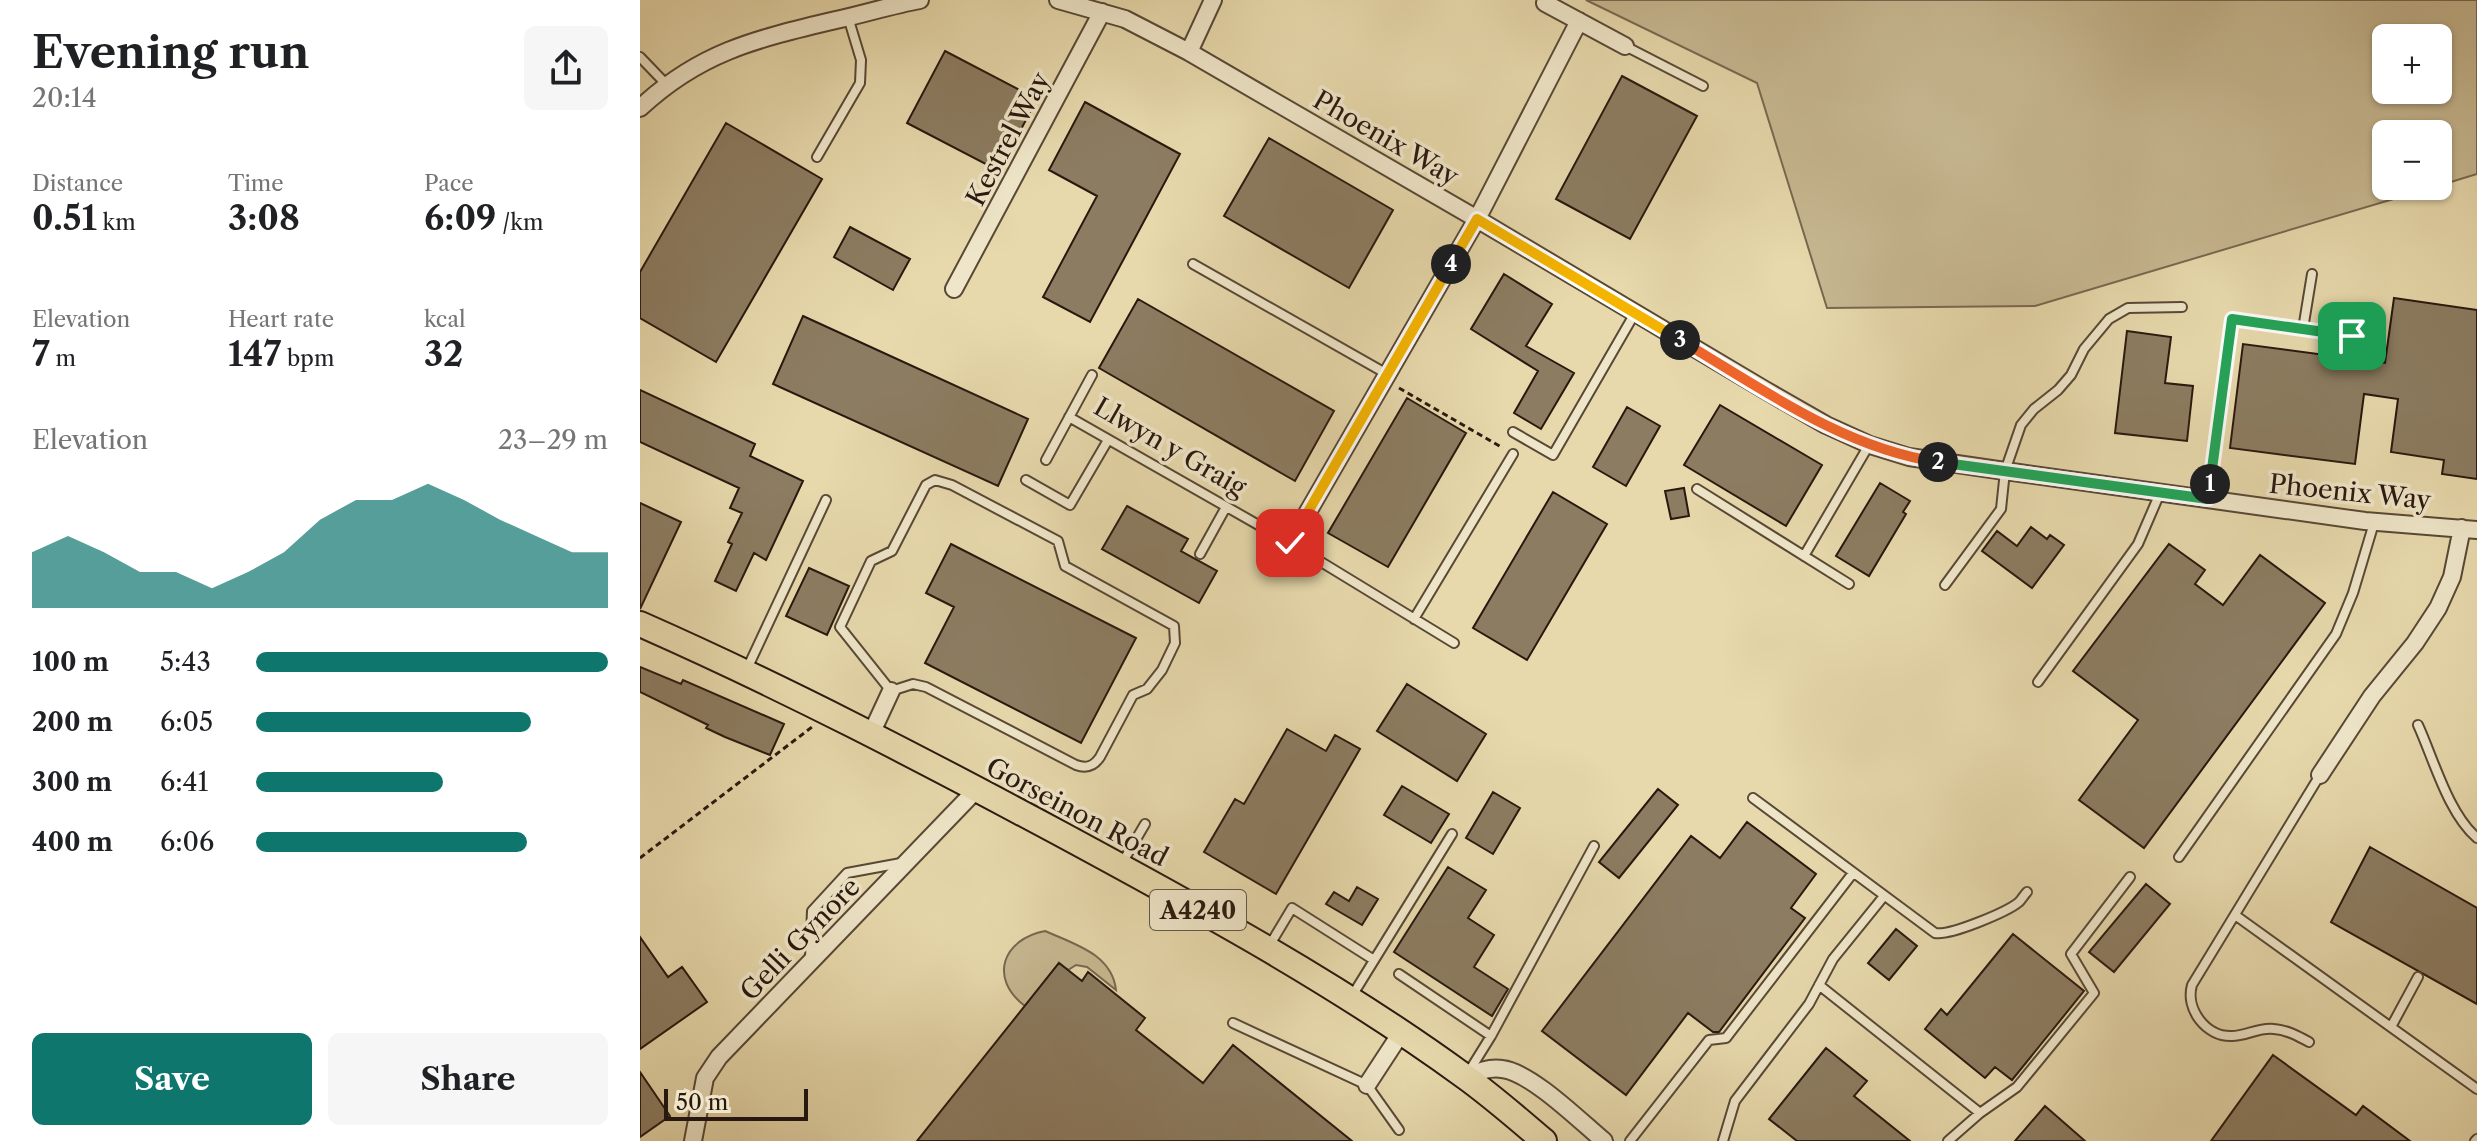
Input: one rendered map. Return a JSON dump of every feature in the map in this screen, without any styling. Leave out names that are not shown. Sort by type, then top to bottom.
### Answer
[{"type":"main road","name":"Gorseinon Road","points":[[640,624],[871,734],[1120,866],[1267,949],[1466,1077],[1544,1141]]},
{"type":"street","points":[[640,108],[687,70],[724,53],[769,36],[915,0]]},
{"type":"street","name":"Phoenix Way","points":[[1058,0],[1143,27],[1189,52],[1826,425],[1870,445],[1909,457],[2160,493],[2374,522],[2469,529],[2438,608],[2415,643],[2372,696],[2320,775]]},
{"type":"street","points":[[1189,52],[1213,0]]},
{"type":"street","points":[[1545,3],[1625,46]]},
{"type":"street","name":"Kestrel Way","points":[[954,289],[1102,12]]},
{"type":"street","points":[[1290,543],[1477,219],[1579,21]]},
{"type":"street","points":[[871,734],[891,691]]},
{"type":"street","name":"Gelli Gynore","points":[[693,1141],[702,1091],[719,1057],[977,789]]},
{"type":"street","points":[[1367,1085],[1401,1033]]},
{"type":"street","points":[[1466,1077],[1495,1069],[1518,1073],[1604,1141]]},
{"type":"lane","points":[[817,157],[860,83],[861,60],[848,17]]},
{"type":"lane","points":[[1625,46],[1703,86]]},
{"type":"lane","points":[[640,57],[666,84]]},
{"type":"lane","points":[[1193,264],[1386,377]]},
{"type":"lane","points":[[2303,329],[2312,274]]},
{"type":"lane","points":[[1945,585],[2001,509],[2005,471],[2021,425],[2071,375],[2084,349],[2109,319],[2128,308],[2182,307]]},
{"type":"lane","points":[[1513,432],[1553,455],[1635,313]]},
{"type":"lane","points":[[2208,499],[2232,319],[2352,336]]},
{"type":"lane","name":"Llwyn y Graig","points":[[1046,460],[1092,375]]},
{"type":"lane","name":"Llwyn y Graig","points":[[1069,417],[1290,543],[1454,643]]},
{"type":"lane","points":[[1026,480],[1070,505],[1108,440]]},
{"type":"lane","points":[[1804,556],[1870,445]]},
{"type":"lane","points":[[1414,619],[1513,454]]},
{"type":"lane","points":[[935,480],[952,485],[1058,541],[1065,566],[1175,628],[1175,643],[1162,670],[1147,689],[1133,695],[1100,757],[1087,767],[1076,765],[926,687],[913,684],[891,691],[840,627],[871,561],[892,551],[926,485],[935,480]]},
{"type":"lane","points":[[1697,489],[1849,584]]},
{"type":"lane","points":[[2038,682],[2138,544],[2160,493]]},
{"type":"lane","points":[[745,672],[826,500]]},
{"type":"lane","points":[[1200,554],[1226,507]]},
{"type":"lane","points":[[2179,857],[2336,634],[2353,593],[2374,522]]},
{"type":"lane","points":[[2418,725],[2459,817],[2465,828],[2477,838]]},
{"type":"lane","points":[[2309,1042],[2289,1032],[2271,1028],[2221,1035],[2211,1030],[2194,1013],[2190,1003],[2192,985],[2320,775]]},
{"type":"lane","points":[[1753,798],[1928,929],[1943,934],[1956,931],[2017,903],[2027,892]]},
{"type":"lane","points":[[1120,866],[1145,824]]},
{"type":"lane","points":[[1349,1000],[1452,834]]},
{"type":"lane","points":[[1466,1077],[1594,846]]},
{"type":"lane","points":[[810,963],[812,911],[847,873],[907,862]]},
{"type":"lane","points":[[1630,1141],[1709,1040],[1726,1038],[1853,873]]},
{"type":"lane","points":[[1948,1141],[2017,1087],[2094,993],[2071,954],[2130,877]]},
{"type":"lane","points":[[1723,1141],[1735,1101],[1809,1004],[1833,959],[1884,896]]},
{"type":"lane","points":[[1267,949],[1292,908],[1374,960]]},
{"type":"lane","points":[[2235,915],[2477,1089]]},
{"type":"lane","points":[[1399,974],[1491,1036]]},
{"type":"lane","points":[[2391,1027],[2418,977]]},
{"type":"lane","points":[[1819,985],[1980,1113]]},
{"type":"lane","points":[[1233,1023],[1367,1085],[1399,1130]]},
{"type":"path","points":[[1386,377],[1513,454]]},
{"type":"path","points":[[640,858],[830,714]]},
{"type":"shaded area","points":[[1586,0],[2477,0],[2477,174],[2452,182],[2452,120],[2372,120],[2372,200],[2390,200],[2035,306],[1827,308],[1757,83]]},
{"type":"shaded area","points":[[1045,931],[1099,959],[1107,967],[1116,990],[1087,967],[1076,965],[1068,970],[1059,963],[1025,1006],[1007,984],[1005,961],[1019,942]]},
{"type":"building","points":[[945,51],[1037,99],[999,171],[907,123]]},
{"type":"building","points":[[1622,76],[1697,116],[1630,239],[1556,199]]},
{"type":"building","points":[[1085,102],[1180,154],[1090,322],[1043,297],[1097,196],[1049,170]]},
{"type":"building","points":[[726,123],[822,179],[716,362],[640,318],[640,272]]},
{"type":"building","points":[[1269,138],[1393,210],[1349,288],[1224,216]]},
{"type":"building","points":[[850,227],[910,259],[893,290],[834,257]]},
{"type":"building","points":[[1504,274],[1552,304],[1526,346],[1574,373],[1541,429],[1514,413],[1538,371],[1471,329]]},
{"type":"building","points":[[2394,298],[2477,310],[2477,479],[2442,474],[2444,460],[2391,452],[2398,399],[2364,394],[2355,464],[2230,448],[2243,344],[2385,363]]},
{"type":"building","points":[[1138,299],[1334,411],[1295,481],[1099,368]]},
{"type":"building","points":[[803,316],[1028,419],[998,486],[773,384]]},
{"type":"building","points":[[2127,331],[2171,337],[2165,383],[2193,386],[2187,441],[2115,433]]},
{"type":"building","points":[[640,390],[755,444],[750,456],[803,481],[766,560],[754,553],[736,591],[715,581],[742,513],[730,508],[739,488],[640,442]]},
{"type":"building","points":[[1407,398],[1466,433],[1388,567],[1328,533]]},
{"type":"building","points":[[1720,405],[1822,465],[1786,526],[1684,465]]},
{"type":"building","points":[[1627,407],[1660,426],[1626,486],[1593,467]]},
{"type":"building","points":[[1880,483],[1910,501],[1903,512],[1906,514],[1869,576],[1836,556]]},
{"type":"building","points":[[1684,488],[1689,516],[1671,519],[1665,491]]},
{"type":"building","points":[[1553,492],[1607,524],[1527,660],[1473,628]]},
{"type":"building","points":[[640,503],[681,522],[640,609]]},
{"type":"building","points":[[1127,506],[1188,539],[1181,551],[1217,571],[1199,603],[1102,549]]},
{"type":"building","points":[[2031,527],[2047,539],[2050,535],[2064,545],[2032,588],[1982,551],[1997,531],[2017,546]]},
{"type":"building","points":[[951,544],[1136,638],[1081,743],[925,663],[954,607],[926,593]]},
{"type":"building","points":[[2169,544],[2205,570],[2195,584],[2223,605],[2260,555],[2325,603],[2144,848],[2079,800],[2138,720],[2073,671]]},
{"type":"building","points":[[809,568],[849,586],[827,635],[786,616]]},
{"type":"building","points":[[640,667],[681,684],[683,680],[784,724],[770,755],[706,728],[708,725],[640,692]]},
{"type":"building","points":[[1407,684],[1486,734],[1457,781],[1377,731]]},
{"type":"building","points":[[1287,729],[1326,751],[1335,735],[1360,749],[1276,894],[1204,852],[1235,799],[1244,804]]},
{"type":"building","points":[[1402,786],[1449,814],[1431,843],[1384,815]]},
{"type":"building","points":[[1658,789],[1678,805],[1619,878],[1599,862]]},
{"type":"building","points":[[1493,792],[1520,808],[1493,854],[1466,838]]},
{"type":"building","points":[[1747,822],[1816,874],[1791,908],[1805,918],[1719,1032],[1713,1032],[1688,1013],[1626,1095],[1542,1031],[1691,836],[1720,858]]},
{"type":"building","points":[[2370,847],[2477,908],[2477,1004],[2331,922]]},
{"type":"building","points":[[1448,867],[1486,890],[1468,918],[1494,935],[1474,967],[1508,989],[1492,1016],[1394,952]]},
{"type":"building","points":[[2146,884],[2170,904],[2114,972],[2089,952]]},
{"type":"building","points":[[1357,887],[1378,899],[1362,925],[1326,904],[1334,892],[1349,901]]},
{"type":"building","points":[[1896,929],[1917,946],[1889,980],[1868,963]]},
{"type":"building","points":[[2013,934],[2084,991],[2012,1080],[1995,1067],[1985,1078],[1925,1029],[1941,1009],[1947,1015]]},
{"type":"building","points":[[640,937],[668,977],[682,967],[707,1002],[640,1049]]},
{"type":"building","points":[[1059,963],[1082,981],[1088,972],[1145,1018],[1136,1030],[1203,1083],[1233,1045],[1352,1141],[917,1141]]},
{"type":"building","points":[[1826,1048],[1867,1081],[1854,1096],[1910,1141],[1797,1141],[1769,1119]]},
{"type":"building","points":[[2273,1055],[2356,1115],[2363,1106],[2410,1141],[2211,1141]]},
{"type":"building","points":[[640,1072],[670,1116],[640,1137]]},
{"type":"building","points":[[2045,1106],[2085,1141],[2015,1141]]},
{"type":"route","points":[[1290,543],[1477,219],[1765,390],[1826,425],[1870,445],[1909,457],[2208,499],[2232,319],[2352,336]]}]
